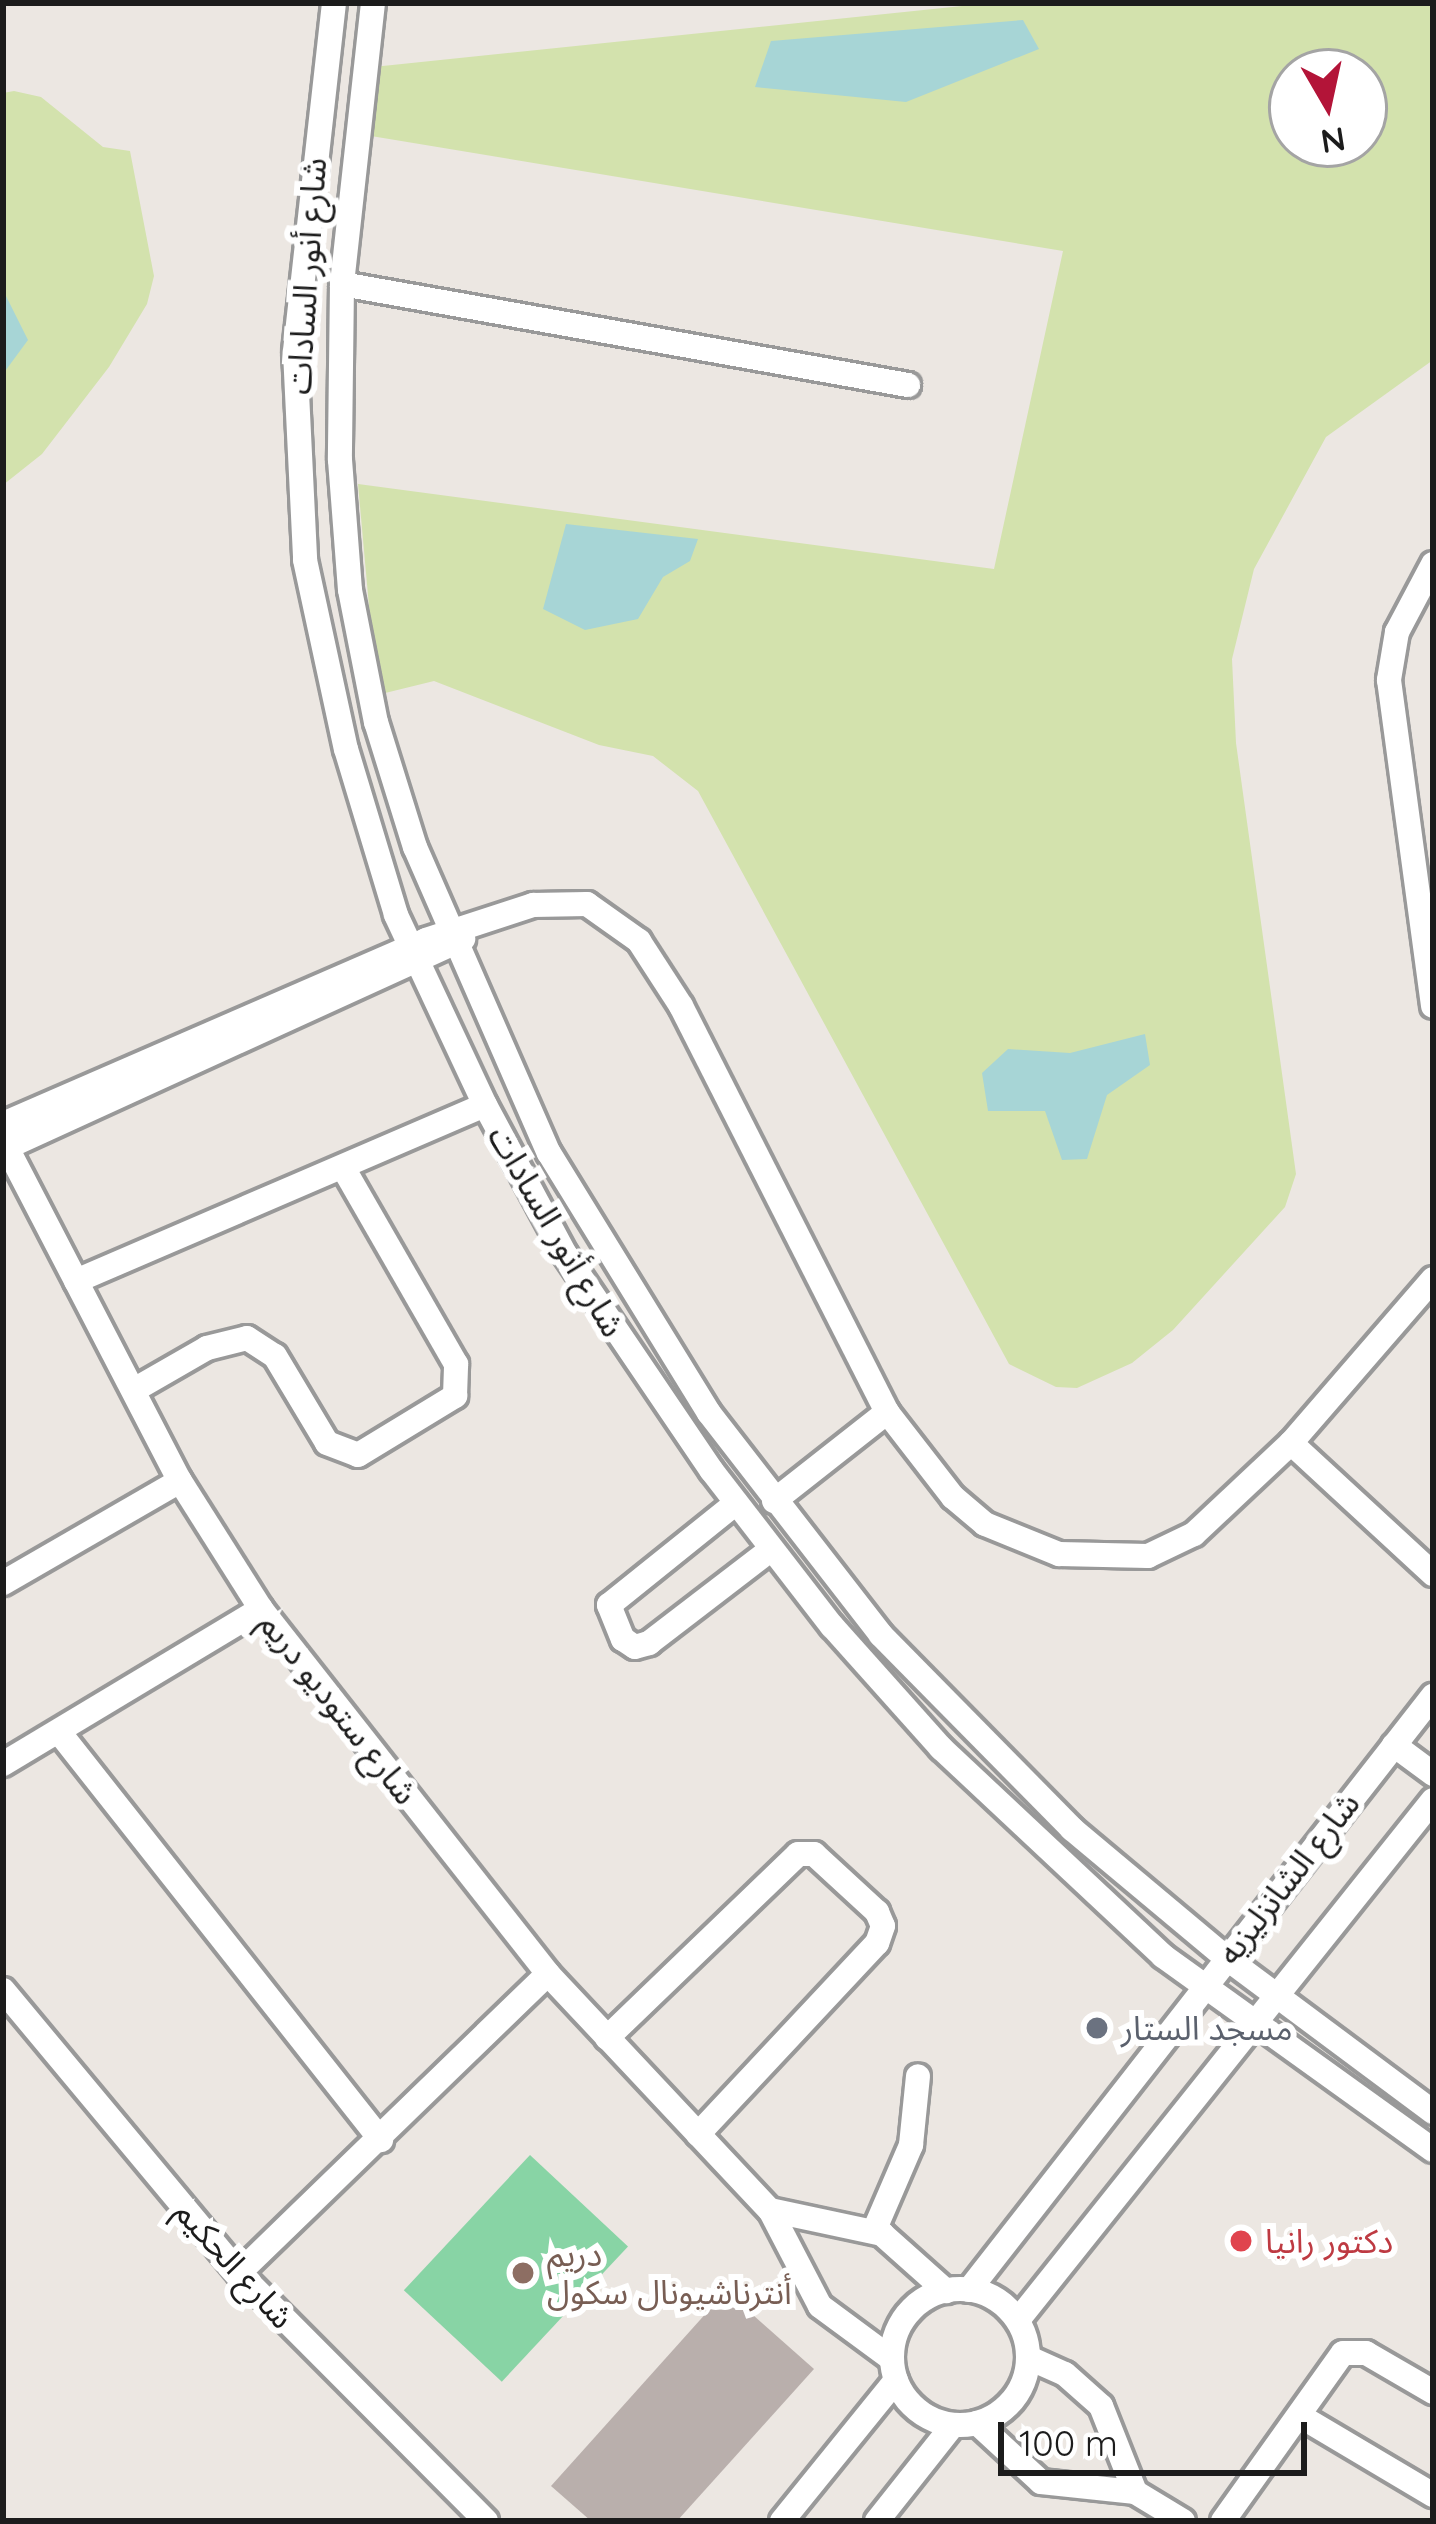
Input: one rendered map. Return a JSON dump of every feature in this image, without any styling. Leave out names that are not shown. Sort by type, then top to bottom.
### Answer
[{"type":"street","name":"شارع أنور السادات","points":[[334,3],[296,352],[296,459],[304,560],[333,693],[412,957],[484,1105],[565,1254],[770,1550],[1011,1819],[1202,1987],[1433,2150]]},
{"type":"street","name":"شارع أنور السادات","points":[[373,3],[342,284],[340,460],[350,590],[376,722],[450,939],[588,1226],[774,1501],[881,1635],[992,1751],[1225,1958],[1433,2112]]},
{"type":"street","points":[[342,284],[908,385]]},
{"type":"street","points":[[1433,564],[1397,632],[1389,680],[1433,1006]]},
{"type":"street","points":[[4,1140],[483,922],[555,901],[587,904],[639,940],[713,1065],[887,1412],[953,1497],[985,1524],[1059,1554],[1118,1560],[1148,1556],[1194,1534],[1291,1443],[1433,1279]]},
{"type":"street","points":[[76,1281],[484,1105]]},
{"type":"street","name":"شارع ستوديو دريم","points":[[4,1140],[179,1481],[261,1610],[548,1974],[770,2210],[820,2306],[894,2370]]},
{"type":"street","points":[[134,1390],[207,1348],[247,1338],[275,1356],[327,1443],[358,1455],[455,1396],[456,1364],[344,1169]]},
{"type":"street","points":[[774,1501],[887,1412]]},
{"type":"street","points":[[1291,1443],[1433,1574]]},
{"type":"street","points":[[3,1582],[179,1481]]},
{"type":"street","points":[[736,1503],[609,1604],[623,1639],[635,1647],[650,1643],[770,1550]]},
{"type":"street","points":[[3,1764],[261,1610]]},
{"type":"street","name":"شارع الشانزليزيه","points":[[957,2290],[1433,1696]]},
{"type":"street","points":[[59,1732],[381,2140]]},
{"type":"street","points":[[1394,1744],[1433,1774]]},
{"type":"street","name":"شارع الشانزليزيه","points":[[1018,2320],[1433,1800]]},
{"type":"street","points":[[607,2038],[798,1854],[814,1854],[877,1912],[883,1926],[877,1943],[698,2134]]},
{"type":"street","points":[[239,2273],[548,1974]]},
{"type":"street","name":"شارع الحكيم","points":[[3,1990],[239,2273],[486,2521]]},
{"type":"street","points":[[874,2231],[911,2145],[918,2076]]},
{"type":"street","points":[[770,2210],[874,2231],[957,2290],[1018,2320],[1029,2358],[1014,2400],[965,2424],[877,2521]]},
{"type":"street","points":[[782,2521],[894,2370],[907,2315],[957,2290]]},
{"type":"street","points":[[1223,2521],[1343,2353],[1366,2354],[1429,2381]]},
{"type":"street","points":[[1029,2358],[1065,2374],[1100,2406],[1135,2492]]},
{"type":"street","points":[[894,2370],[918,2411],[965,2424],[1041,2482],[1135,2492],[1183,2521]]},
{"type":"street","points":[[1300,2416],[1433,2495]]},
{"type":"green space","points":[[991,3],[1433,3],[1433,360],[1326,437],[1254,569],[1232,659],[1236,743],[1296,1174],[1285,1207],[1173,1330],[1132,1363],[1077,1388],[1056,1387],[1009,1364],[698,791],[653,756],[599,745],[434,681],[377,695],[358,484],[994,569],[1063,251],[365,135],[373,67]]},
{"type":"green space","points":[[3,93],[41,97],[103,147],[130,151],[154,276],[147,304],[109,367],[42,454],[3,485]]},
{"type":"green space","points":[[530,2155],[628,2246],[502,2382],[404,2290]]},
{"type":"water","points":[[1023,20],[1039,49],[906,102],[755,87],[771,41]]},
{"type":"water","points":[[3,290],[28,340],[3,374]]},
{"type":"water","points":[[566,524],[698,539],[690,561],[663,577],[638,619],[585,630],[543,609]]},
{"type":"water","points":[[1145,1034],[1150,1065],[1107,1095],[1087,1159],[1062,1160],[1045,1111],[988,1111],[982,1073],[1008,1049],[1070,1053]]},
{"type":"building","points":[[726,2291],[814,2369],[677,2521],[591,2521],[551,2486]]},
{"type":"place","name":"مسجد الستار","points":[[1097,2028]]},
{"type":"place","name":"دكتور رانيا","points":[[1241,2241]]},
{"type":"place","name":"دريم أنترناشيونال سكول","points":[[523,2273]]}]
